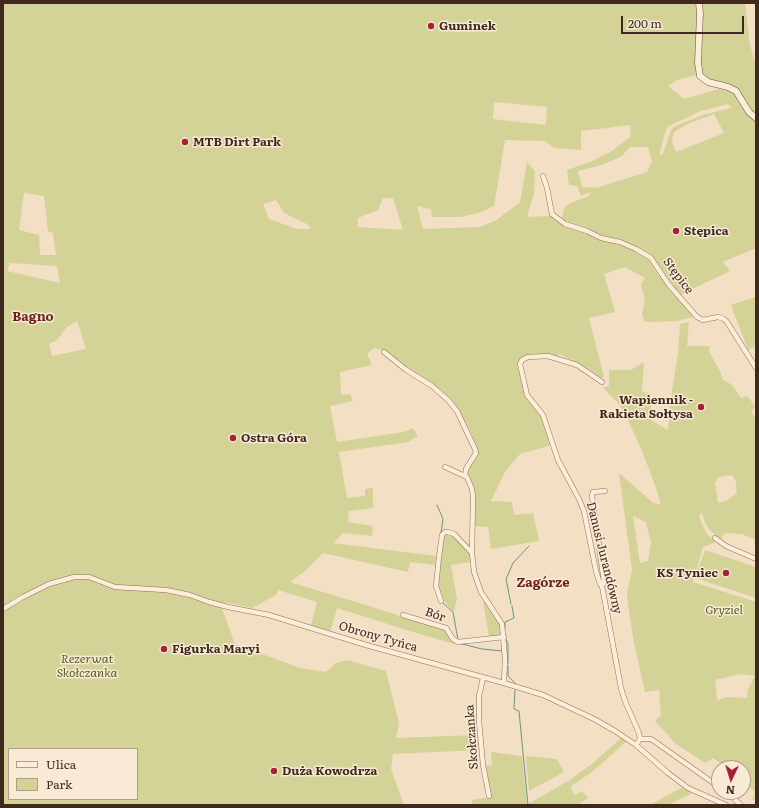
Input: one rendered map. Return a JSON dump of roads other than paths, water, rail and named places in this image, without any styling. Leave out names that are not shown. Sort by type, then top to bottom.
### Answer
[{"type":"street","points":[[699,3],[698,63],[700,76],[708,82],[728,87],[736,91],[744,105],[756,118]]},
{"type":"street","name":"Stępice","points":[[543,176],[552,214],[565,224],[587,231],[601,238],[620,242],[636,248],[651,258],[677,294],[697,318],[703,320],[718,317],[727,322],[756,368]]},
{"type":"street","points":[[384,352],[405,369],[432,386],[448,400],[457,411],[476,453],[466,469],[465,476]]},
{"type":"street","name":"Danusi Jurandówny","points":[[602,382],[589,372],[576,365],[548,356],[528,357],[522,360],[520,364],[527,395],[543,416],[558,460],[584,511],[595,567],[602,586],[621,688],[640,739]]},
{"type":"street","points":[[445,466],[465,476],[470,483],[473,496],[472,553],[477,583],[481,592],[502,624],[504,637],[504,682]]},
{"type":"street","points":[[602,586],[604,582],[592,496],[593,492],[605,491]]},
{"type":"street","points":[[441,602],[436,586],[442,535],[445,532],[454,534],[472,553]]},
{"type":"street","points":[[715,538],[726,546],[756,559]]},
{"type":"street","name":"Obrony Tyńca","points":[[3,609],[23,596],[49,584],[74,577],[89,577],[115,587],[166,590],[190,595],[228,607],[269,615],[366,645],[482,678],[504,682],[543,695],[594,719],[636,745],[688,788],[726,805]]},
{"type":"street","name":"Bór","points":[[403,615],[446,628],[452,639],[458,642],[504,637]]},
{"type":"street","name":"Skołczanka","points":[[482,678],[479,696],[479,721],[483,765],[489,796]]},
{"type":"street","points":[[636,745],[640,739],[651,739],[711,781]]},
{"type":"waterway","points":[[437,505],[443,519],[441,533]]},
{"type":"waterway","points":[[511,604],[506,579],[513,563],[529,546]]},
{"type":"waterway","points":[[443,603],[453,612],[458,640]]},
{"type":"waterway","points":[[505,628],[505,622],[514,618],[512,606]]},
{"type":"waterway","points":[[505,637],[508,644],[508,663]]},
{"type":"waterway","points":[[462,644],[482,649],[502,651]]},
{"type":"waterway","points":[[508,666],[508,676],[516,684]]},
{"type":"waterway","points":[[515,690],[514,709],[519,711],[528,805]]},
{"type":"place","name":"Guminek","points":[[431,26]]},
{"type":"place","name":"MTB Dirt Park","points":[[185,142]]},
{"type":"place","name":"Stępica","points":[[676,231]]},
{"type":"place","name":"Wapiennik - Rakieta Sołtysa","points":[[701,407]]},
{"type":"place","name":"Ostra Góra","points":[[233,438]]},
{"type":"place","name":"KS Tyniec","points":[[726,573]]},
{"type":"place","name":"Figurka Maryi","points":[[164,649]]},
{"type":"place","name":"Duża Kowodrza","points":[[274,771]]},
{"type":"district","name":"Bagno","points":[[33,317]]},
{"type":"district","name":"Zagórze","points":[[543,583]]},
{"type":"park label","name":"Gryziel","points":[[724,610]]},
{"type":"park label","name":"Rezerwat Skołczanka","points":[[87,666]]}]
